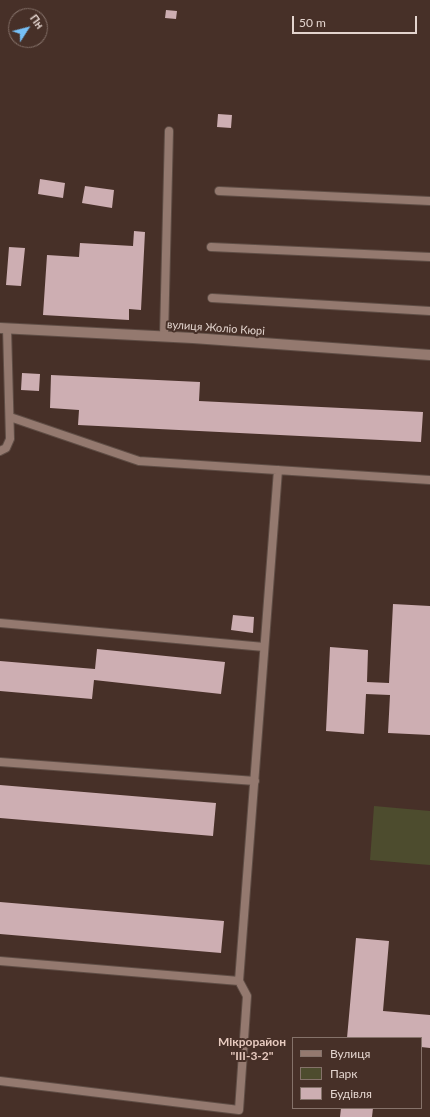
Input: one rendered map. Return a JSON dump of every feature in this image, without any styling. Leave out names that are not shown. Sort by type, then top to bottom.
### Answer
[{"type":"street","name":"вулиця Жоліо Кюрі","points":[[3,328],[164,336],[430,355]]},
{"type":"lane","points":[[164,336],[169,131]]},
{"type":"lane","points":[[219,191],[430,201]]},
{"type":"lane","points":[[211,247],[430,257]]},
{"type":"lane","points":[[212,298],[430,311]]},
{"type":"lane","points":[[0,451],[6,448],[10,439],[10,417],[3,328]]},
{"type":"lane","points":[[10,417],[140,462],[430,480]]},
{"type":"lane","points":[[0,1081],[239,1110],[247,996],[239,981],[278,470]]},
{"type":"lane","points":[[0,623],[264,647]]},
{"type":"lane","points":[[0,762],[255,781]]},
{"type":"lane","points":[[0,961],[239,981]]},
{"type":"green space","points":[[374,806],[430,811],[430,865],[370,860]]},
{"type":"building","points":[[166,10],[177,11],[176,19],[165,18]]},
{"type":"building","points":[[218,114],[232,115],[231,128],[217,127]]},
{"type":"building","points":[[40,179],[65,183],[63,198],[38,194]]},
{"type":"building","points":[[85,186],[114,190],[112,208],[82,203]]},
{"type":"building","points":[[134,231],[145,232],[141,310],[129,309],[129,320],[43,315],[47,255],[79,257],[80,243],[133,246]]},
{"type":"building","points":[[9,247],[25,248],[21,286],[6,285]]},
{"type":"building","points":[[22,373],[40,374],[39,391],[21,390]]},
{"type":"building","points":[[51,375],[200,382],[199,401],[423,412],[421,442],[78,425],[79,410],[50,408]]},
{"type":"building","points":[[393,604],[430,606],[430,735],[388,733],[390,695],[366,694],[364,734],[326,731],[330,647],[368,650],[367,682],[389,683]]},
{"type":"building","points":[[233,615],[254,617],[253,633],[231,630]]},
{"type":"building","points":[[97,649],[225,662],[221,694],[94,680],[92,699],[0,691],[0,661],[95,669]]},
{"type":"building","points":[[0,785],[216,803],[213,836],[0,818]]},
{"type":"building","points":[[0,902],[224,921],[221,953],[0,934]]},
{"type":"building","points":[[356,938],[389,941],[383,1011],[430,1015],[430,1048],[422,1047],[422,1037],[347,1037]]},
{"type":"building","points":[[341,1109],[373,1109],[372,1117],[340,1117]]},
{"type":"district","name":"Мікрорайон \"ІІІ-3-2\"","points":[[252,1049]]}]
